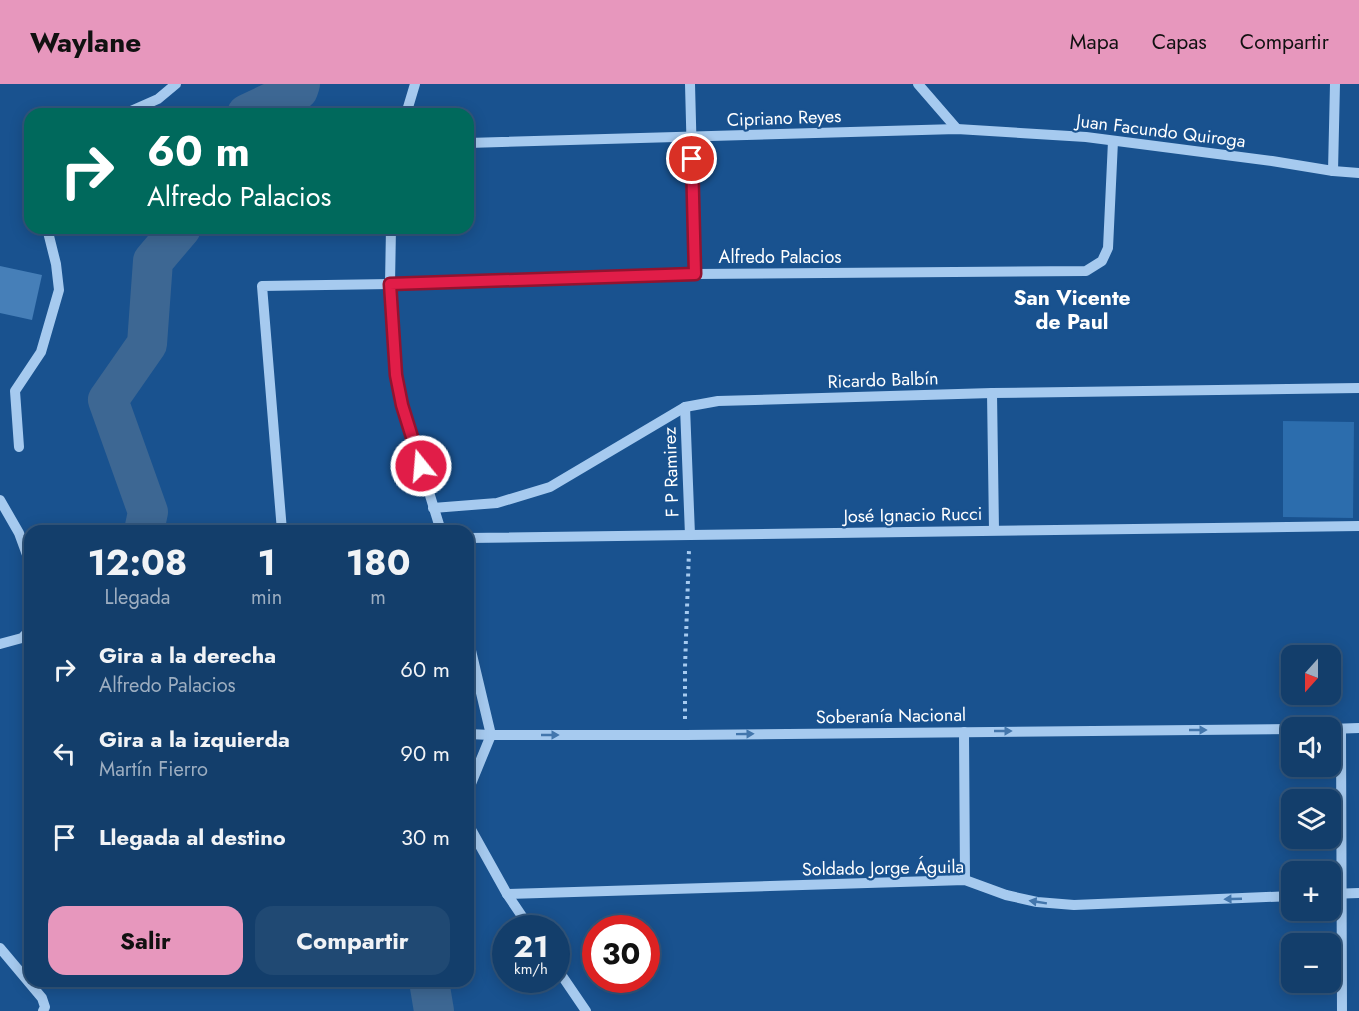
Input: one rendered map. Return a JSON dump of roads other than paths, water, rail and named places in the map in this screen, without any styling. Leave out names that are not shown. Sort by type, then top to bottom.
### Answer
[{"type":"street","points":[[138,108],[158,99],[176,84]]},
{"type":"street","points":[[408,108],[415,84]]},
{"type":"street","points":[[690,84],[695,274]]},
{"type":"street","points":[[918,84],[957,129]]},
{"type":"street","points":[[1333,171],[1335,84]]},
{"type":"street","name":"Cipriano Reyes","points":[[474,143],[957,129]]},
{"type":"street","name":"Juan Facundo Quiroga","points":[[957,129],[1086,137],[1359,173]]},
{"type":"street","name":"Alfredo Palacios","points":[[282,525],[262,286],[695,274],[1086,271],[1102,261],[1108,248],[1113,141]]},
{"type":"street","points":[[19,447],[15,391],[40,352],[59,290],[56,264],[48,234]]},
{"type":"street","points":[[391,234],[390,284],[398,385],[439,525]]},
{"type":"street","name":"Ricardo Balbín","points":[[433,508],[498,503],[550,487],[685,407],[717,401],[992,393],[1359,388]]},
{"type":"street","points":[[992,393],[994,530]]},
{"type":"street","name":"F P Ramirez","points":[[685,407],[690,535]]},
{"type":"street","points":[[0,500],[24,547]]},
{"type":"street","name":"José Ignacio Rucci","points":[[474,538],[1359,526]]},
{"type":"street","points":[[0,644],[24,636]]},
{"type":"street","points":[[474,663],[491,735],[474,776]]},
{"type":"street","points":[[1341,729],[1359,728]]},
{"type":"street","name":"Soberanía Nacional","points":[[474,734],[686,735],[1281,729]]},
{"type":"street","points":[[964,732],[965,880]]},
{"type":"street","points":[[1336,777],[1336,861]]},
{"type":"street","points":[[474,835],[521,915]]},
{"type":"street","name":"Soldado Jorge Águila","points":[[507,894],[965,880],[1006,895],[1037,902],[1074,905],[1281,896]]},
{"type":"street","points":[[1341,894],[1359,893]]},
{"type":"street","points":[[1337,921],[1342,1011]]},
{"type":"street","points":[[0,948],[24,977]]},
{"type":"street","points":[[33,987],[42,998],[45,1007],[43,1011]]},
{"type":"street","points":[[570,988],[586,1011]]},
{"type":"waterway","points":[[260,108],[298,90],[300,84]]},
{"type":"waterway","points":[[145,525],[148,512],[108,400],[147,344],[153,261],[176,234]]},
{"type":"waterway","points":[[430,987],[434,1011]]},
{"type":"district","name":"San Vicente de Paul","points":[[1072,310]]}]
